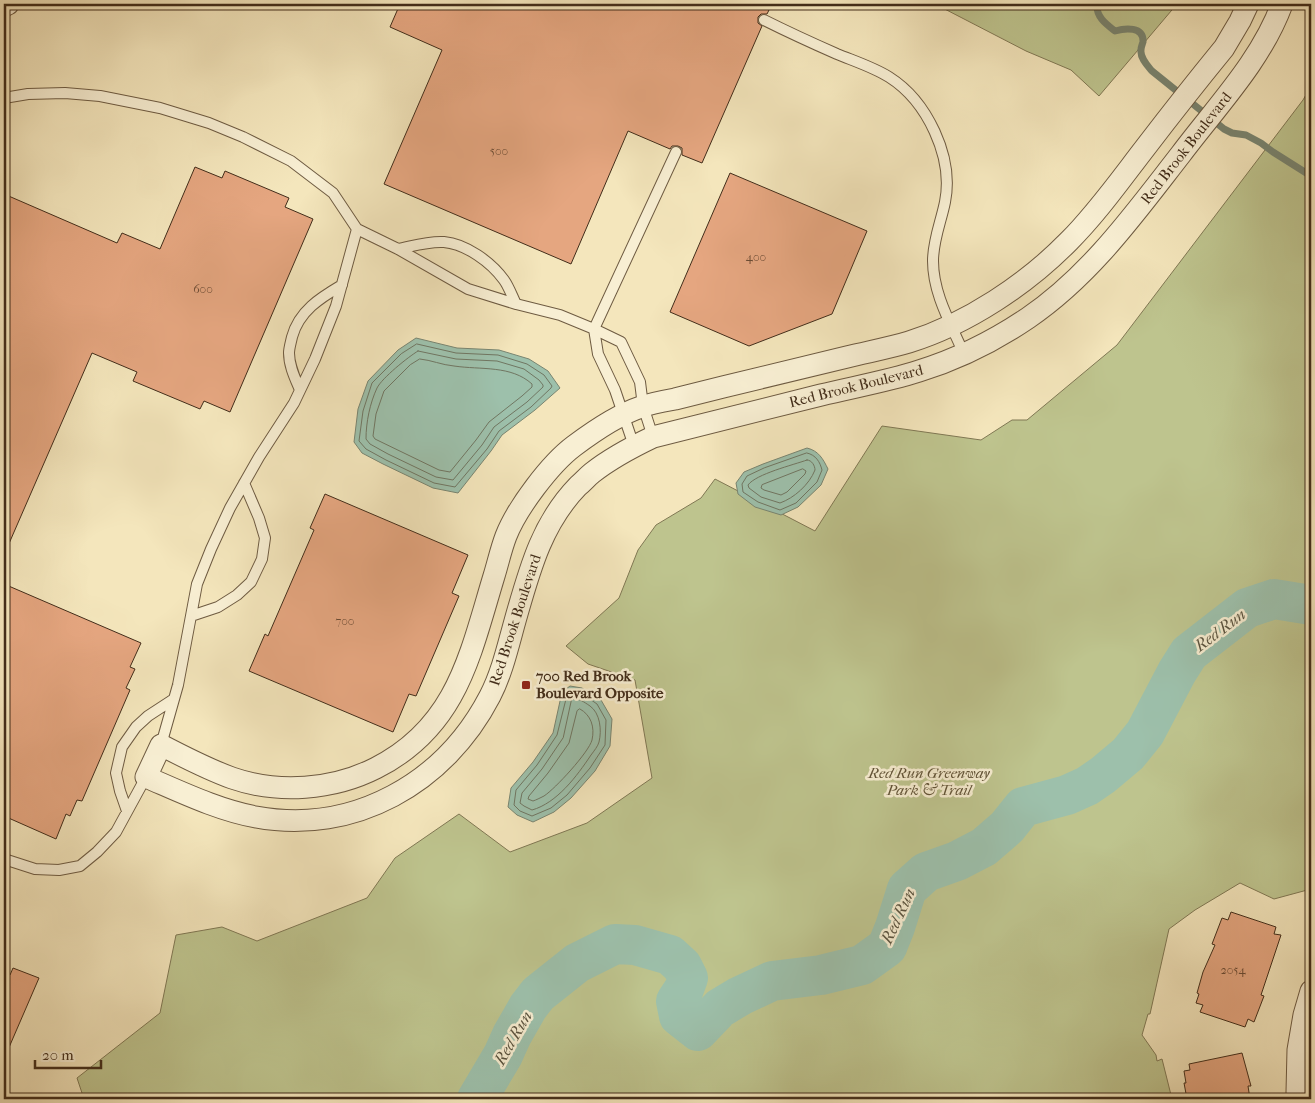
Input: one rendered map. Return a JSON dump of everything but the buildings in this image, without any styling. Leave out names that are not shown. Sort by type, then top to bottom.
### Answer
[{"type":"street","points":[[4,6],[8,4]]},
{"type":"street","name":"Red Brook Boulevard","points":[[161,745],[205,767],[234,778],[261,785],[311,788],[342,782],[375,769],[403,753],[426,732],[446,706],[460,680],[472,651],[507,533],[524,504],[546,474],[571,448],[602,426],[623,414],[643,406],[911,341],[952,325],[981,310],[1051,259],[1071,240],[1224,48],[1248,4]]},
{"type":"street","name":"Red Brook Boulevard","points":[[146,777],[223,808],[255,817],[285,820],[322,819],[356,812],[391,798],[422,779],[448,756],[472,727],[490,695],[502,665],[536,552],[549,524],[569,495],[590,474],[618,454],[653,436],[919,371],[964,354],[998,337],[1029,317],[1065,288],[1094,261],[1126,226],[1249,66],[1267,37],[1282,4]]},
{"type":"street","points":[[146,777],[161,745]]},
{"type":"street","points":[[1298,1099],[1298,1050],[1304,1015],[1311,991]]},
{"type":"lane","points":[[764,20],[797,37],[888,77],[904,88],[924,112],[944,156],[946,179],[945,201],[936,235],[933,261],[934,282],[964,354]]},
{"type":"lane","points":[[4,98],[28,94],[65,93],[100,96],[160,108],[209,123],[244,137],[291,161],[333,193],[357,229],[398,249],[468,289],[560,315],[621,342],[640,382],[643,406],[653,436]]},
{"type":"lane","points":[[634,446],[615,390],[598,354],[594,329],[676,152]]},
{"type":"lane","points":[[161,745],[178,685],[197,584],[210,549],[244,483],[294,403],[315,359],[336,306],[357,229]]},
{"type":"lane","points":[[398,249],[444,242],[469,250],[490,264],[505,280],[516,304]]},
{"type":"lane","points":[[300,390],[292,370],[288,352],[294,330],[305,311],[318,300],[342,285]]},
{"type":"lane","points":[[191,616],[218,607],[237,595],[251,582],[262,559],[264,538],[259,518],[244,483]]},
{"type":"lane","points":[[127,811],[116,773],[122,747],[136,727],[148,716],[174,699]]},
{"type":"lane","points":[[4,859],[35,869],[59,870],[80,866],[116,832],[146,777]]},
{"type":"green space","points":[[935,4],[1177,4],[1099,96],[1071,70],[1026,51]]},
{"type":"green space","name":"Red Run Greenway Park & Trail","points":[[1311,86],[1311,889],[1274,899],[1240,883],[1195,910],[1169,929],[1150,1014],[1148,1014],[1142,1035],[1156,1055],[1157,1061],[1162,1059],[1172,1099],[84,1099],[77,1078],[160,1013],[176,935],[222,927],[257,941],[367,898],[395,858],[459,814],[510,852],[587,823],[652,778],[635,680],[588,664],[566,646],[619,598],[638,550],[656,525],[701,498],[715,479],[815,531],[882,426],[981,440],[1012,420],[1027,420],[1117,345],[1303,100]]},
{"type":"water","points":[[416,338],[457,348],[499,350],[529,359],[548,371],[560,388],[502,435],[458,493],[433,488],[383,464],[362,453],[354,442],[358,409],[368,381],[398,350]]},
{"type":"water","points":[[807,448],[818,453],[828,469],[821,485],[798,507],[781,515],[755,507],[738,494],[736,483],[744,472]]},
{"type":"water","points":[[570,686],[582,688],[601,700],[612,719],[610,746],[595,771],[571,798],[554,812],[533,822],[517,815],[508,807],[511,788],[533,762],[553,733],[562,692]]},
{"type":"waterway","points":[[1097,4],[1098,13],[1105,23],[1115,31],[1133,29],[1140,33],[1143,42],[1141,53],[1144,61],[1152,71],[1224,129],[1232,133],[1246,135],[1261,143],[1311,176]]},
{"type":"waterway","name":"Red Run","points":[[477,1099],[528,1007],[538,994],[577,963],[615,944],[635,945],[670,955],[682,966],[688,978],[684,989],[676,1001],[679,1016],[698,1031],[720,1008],[772,981],[821,975],[862,965],[887,947],[907,889],[926,872],[957,861],[984,847],[1007,827],[1023,807],[1067,795],[1087,786],[1128,754],[1145,733],[1189,653],[1247,608],[1274,599],[1311,605]]},
{"type":"place","name":"700 Red Brook Boulevard Opposite","points":[[526,685]]}]
